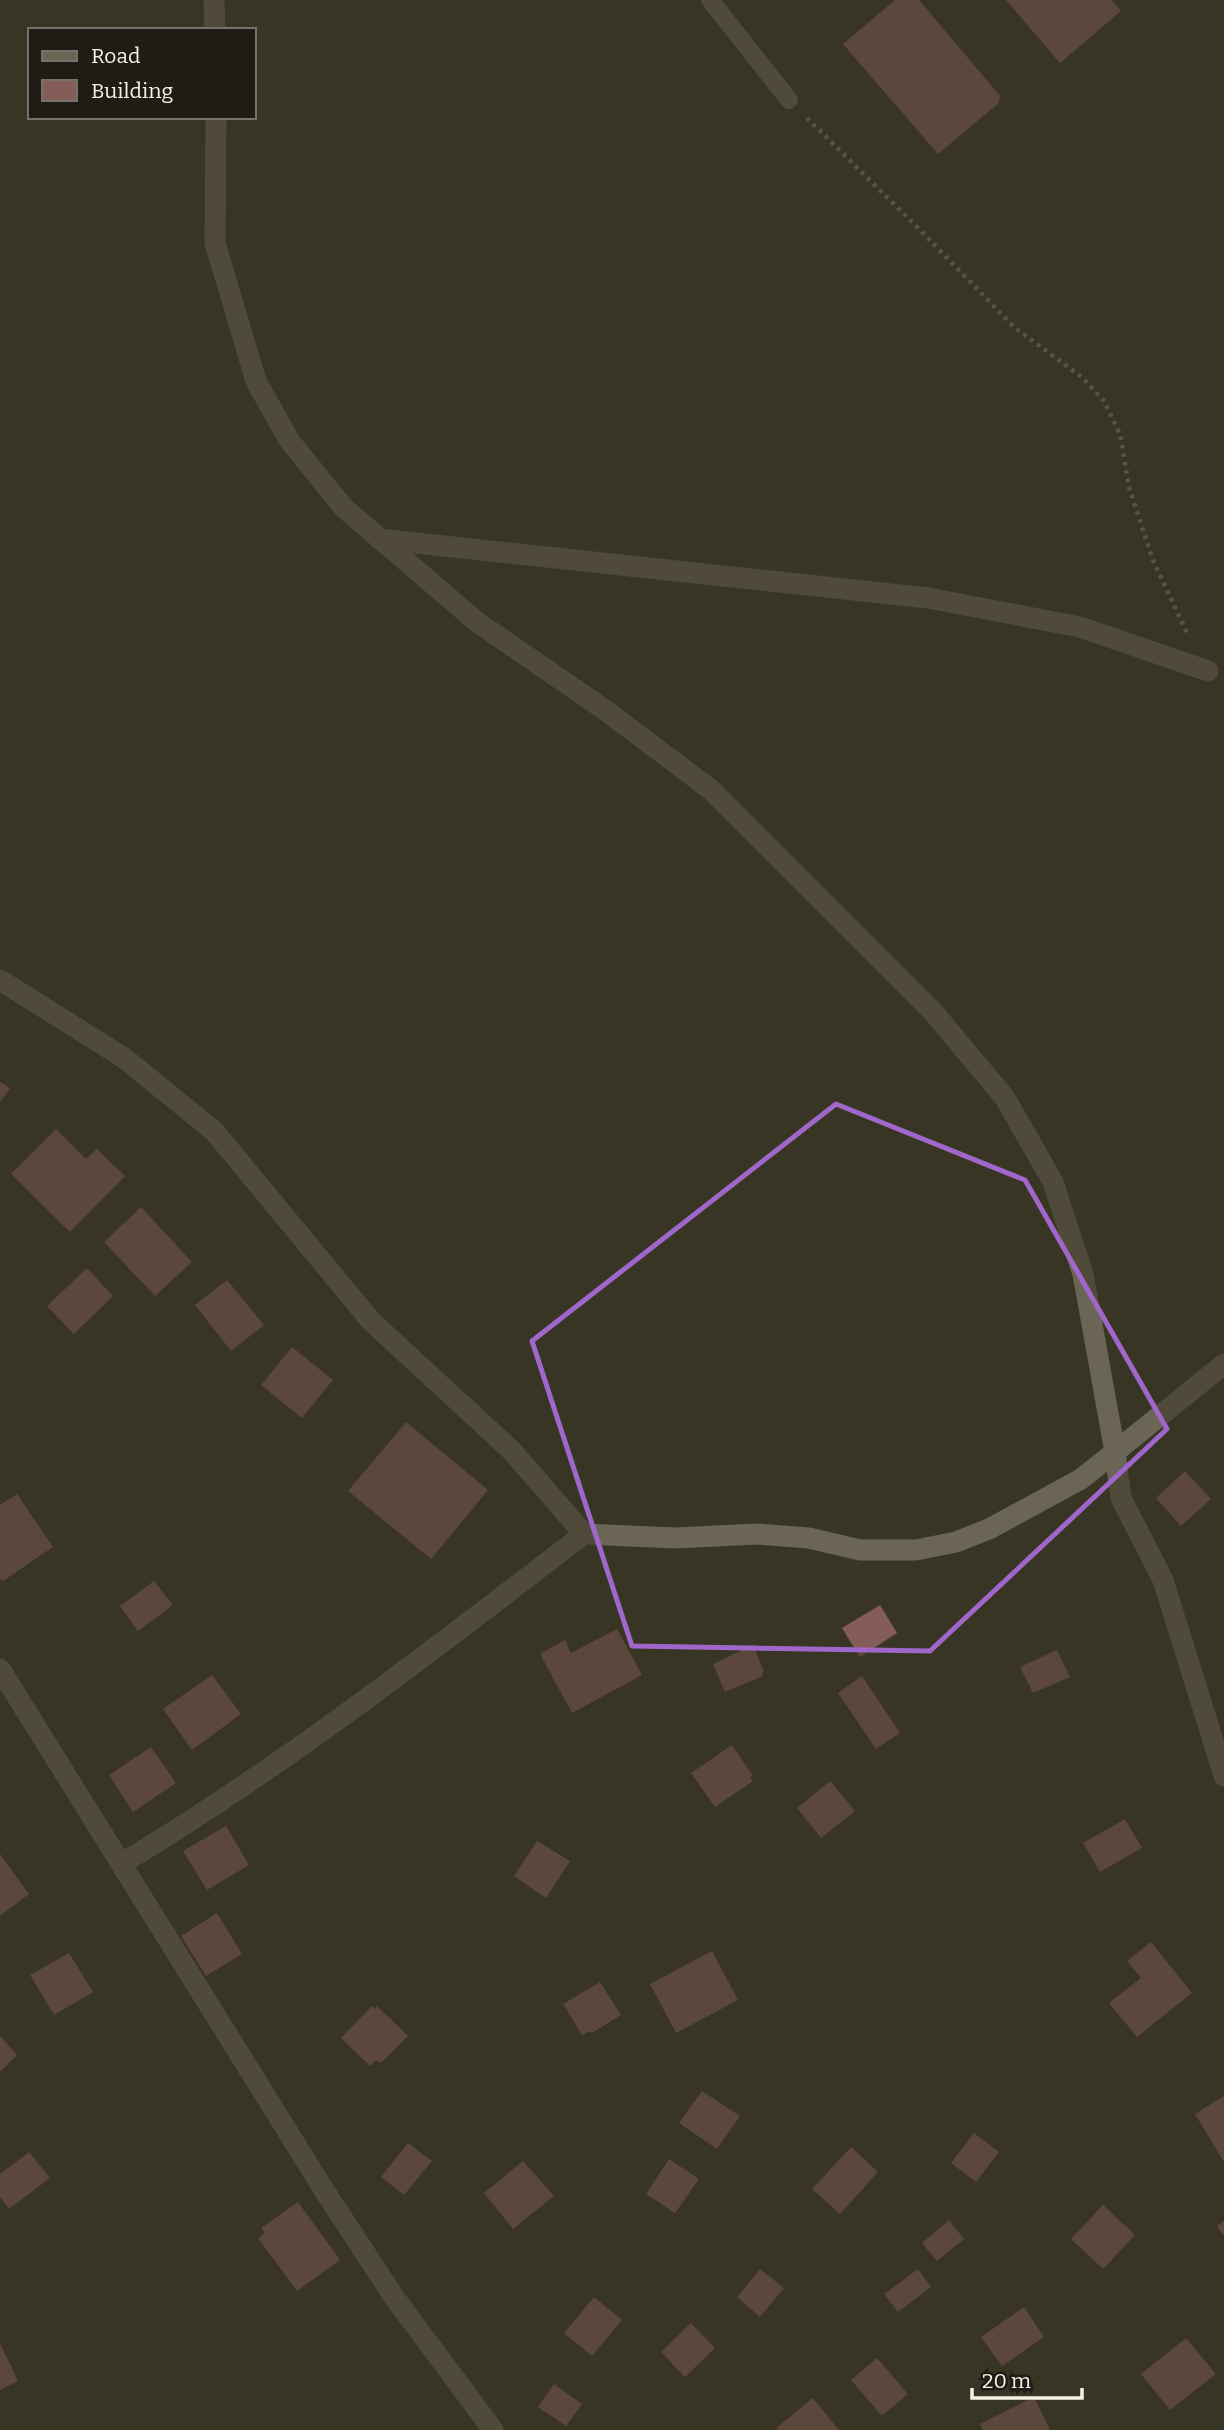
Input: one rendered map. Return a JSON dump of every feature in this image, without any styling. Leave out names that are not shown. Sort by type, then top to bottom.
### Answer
[{"type":"street","points":[[215,0],[215,28]]},
{"type":"street","points":[[216,119],[215,243],[256,382],[289,440],[343,507],[477,622],[605,710],[710,789],[934,1013],[1005,1098],[1053,1182],[1083,1274],[1121,1498],[1163,1580],[1224,1776]]},
{"type":"street","points":[[379,539],[928,598],[1080,627],[1208,671]]},
{"type":"street","points":[[0,980],[124,1058],[214,1130],[371,1321],[512,1451],[584,1534]]},
{"type":"street","points":[[121,1864],[201,1816],[423,1658],[584,1534],[675,1538],[757,1535],[809,1538],[860,1550],[916,1550],[956,1542],[989,1529],[1081,1479],[1224,1364]]},
{"type":"street","points":[[0,1669],[352,2233],[394,2297],[493,2430]]},
{"type":"lane","points":[[710,0],[789,100]]},
{"type":"path","points":[[789,100],[922,231],[1014,327],[1083,378],[1104,401],[1120,434],[1129,487],[1153,560],[1182,624],[1208,671]]},
{"type":"highlighted area","points":[[836,1104],[1025,1180],[1167,1429],[930,1651],[632,1646],[532,1341]]},
{"type":"building","points":[[895,0],[919,0],[1001,97],[998,100],[1000,102],[938,154],[843,44]]},
{"type":"building","points":[[1006,0],[1112,0],[1121,11],[1060,63]]},
{"type":"building","points":[[0,1082],[10,1088],[0,1102]]},
{"type":"building","points":[[56,1129],[86,1159],[97,1149],[125,1176],[70,1232],[11,1174]]},
{"type":"building","points":[[141,1207],[192,1262],[155,1296],[104,1242]]},
{"type":"building","points":[[87,1268],[113,1296],[74,1334],[47,1306]]},
{"type":"building","points":[[227,1280],[264,1325],[231,1351],[195,1305]]},
{"type":"building","points":[[292,1347],[333,1380],[302,1418],[261,1385]]},
{"type":"building","points":[[406,1422],[488,1490],[431,1559],[348,1491]]},
{"type":"building","points":[[1185,1471],[1211,1499],[1181,1526],[1156,1498]]},
{"type":"building","points":[[17,1494],[53,1547],[3,1581],[0,1578],[0,1505]]},
{"type":"building","points":[[154,1581],[173,1605],[138,1631],[120,1606]]},
{"type":"building","points":[[880,1605],[897,1633],[860,1657],[842,1628]]},
{"type":"building","points":[[617,1629],[642,1675],[572,1713],[540,1654],[565,1640],[571,1653]]},
{"type":"building","points":[[753,1645],[764,1672],[763,1676],[725,1692],[713,1664]]},
{"type":"building","points":[[1057,1650],[1070,1677],[1033,1693],[1020,1667]]},
{"type":"building","points":[[212,1675],[241,1714],[192,1750],[163,1709]]},
{"type":"building","points":[[862,1676],[900,1733],[876,1749],[838,1693]]},
{"type":"building","points":[[732,1745],[753,1776],[750,1777],[753,1781],[715,1807],[691,1773]]},
{"type":"building","points":[[151,1747],[176,1783],[133,1812],[109,1775]]},
{"type":"building","points":[[830,1781],[855,1811],[821,1838],[797,1808]]},
{"type":"building","points":[[1125,1819],[1142,1848],[1100,1872],[1083,1843]]},
{"type":"building","points":[[226,1826],[249,1865],[207,1890],[183,1851]]},
{"type":"building","points":[[537,1841],[570,1861],[546,1898],[514,1876]]},
{"type":"building","points":[[0,1854],[29,1894],[0,1916]]},
{"type":"building","points":[[217,1913],[242,1954],[206,1976],[181,1936]]},
{"type":"building","points":[[1151,1942],[1192,1993],[1137,2037],[1109,2003],[1141,1978],[1127,1961]]},
{"type":"building","points":[[712,1951],[738,2000],[676,2033],[650,1984]]},
{"type":"building","points":[[69,1953],[93,1992],[54,2015],[30,1975]]},
{"type":"building","points":[[600,1982],[621,2015],[592,2033],[590,2031],[582,2035],[563,2004]]},
{"type":"building","points":[[372,2006],[374,2009],[377,2006],[408,2036],[381,2063],[376,2060],[370,2066],[341,2038]]},
{"type":"building","points":[[0,2036],[17,2055],[0,2072]]},
{"type":"building","points":[[702,2091],[740,2116],[717,2149],[679,2123]]},
{"type":"building","points":[[1224,2096],[1224,2162],[1195,2114]]},
{"type":"building","points":[[974,2133],[999,2152],[976,2182],[951,2163]]},
{"type":"building","points":[[408,2143],[432,2161],[404,2195],[381,2177]]},
{"type":"building","points":[[851,2147],[878,2172],[840,2214],[812,2189]]},
{"type":"building","points":[[29,2152],[50,2178],[9,2209],[0,2197],[0,2174]]},
{"type":"building","points":[[669,2159],[699,2179],[675,2213],[646,2194]]},
{"type":"building","points":[[523,2161],[554,2196],[513,2229],[484,2193]]},
{"type":"building","points":[[298,2202],[340,2260],[297,2291],[258,2238],[265,2233],[261,2228]]},
{"type":"building","points":[[1103,2205],[1135,2235],[1103,2269],[1071,2239]]},
{"type":"building","points":[[949,2220],[964,2239],[937,2261],[922,2243]]},
{"type":"building","points":[[1224,2221],[1224,2236],[1217,2226]]},
{"type":"building","points":[[760,2269],[784,2288],[760,2317],[737,2297]]},
{"type":"building","points":[[918,2269],[931,2287],[898,2312],[884,2294]]},
{"type":"building","points":[[594,2297],[622,2320],[592,2356],[564,2333]]},
{"type":"building","points":[[1024,2307],[1044,2337],[1002,2366],[981,2337]]},
{"type":"building","points":[[691,2323],[715,2348],[685,2377],[661,2352]]},
{"type":"building","points":[[1186,2338],[1216,2374],[1170,2410],[1141,2374]]},
{"type":"building","points":[[0,2343],[18,2381],[0,2390]]},
{"type":"building","points":[[877,2358],[908,2394],[882,2416],[851,2380]]},
{"type":"building","points":[[554,2384],[582,2404],[566,2426],[538,2407]]},
{"type":"building","points":[[1034,2397],[1050,2430],[983,2430],[980,2424]]},
{"type":"building","points":[[813,2398],[839,2430],[776,2428]]}]
